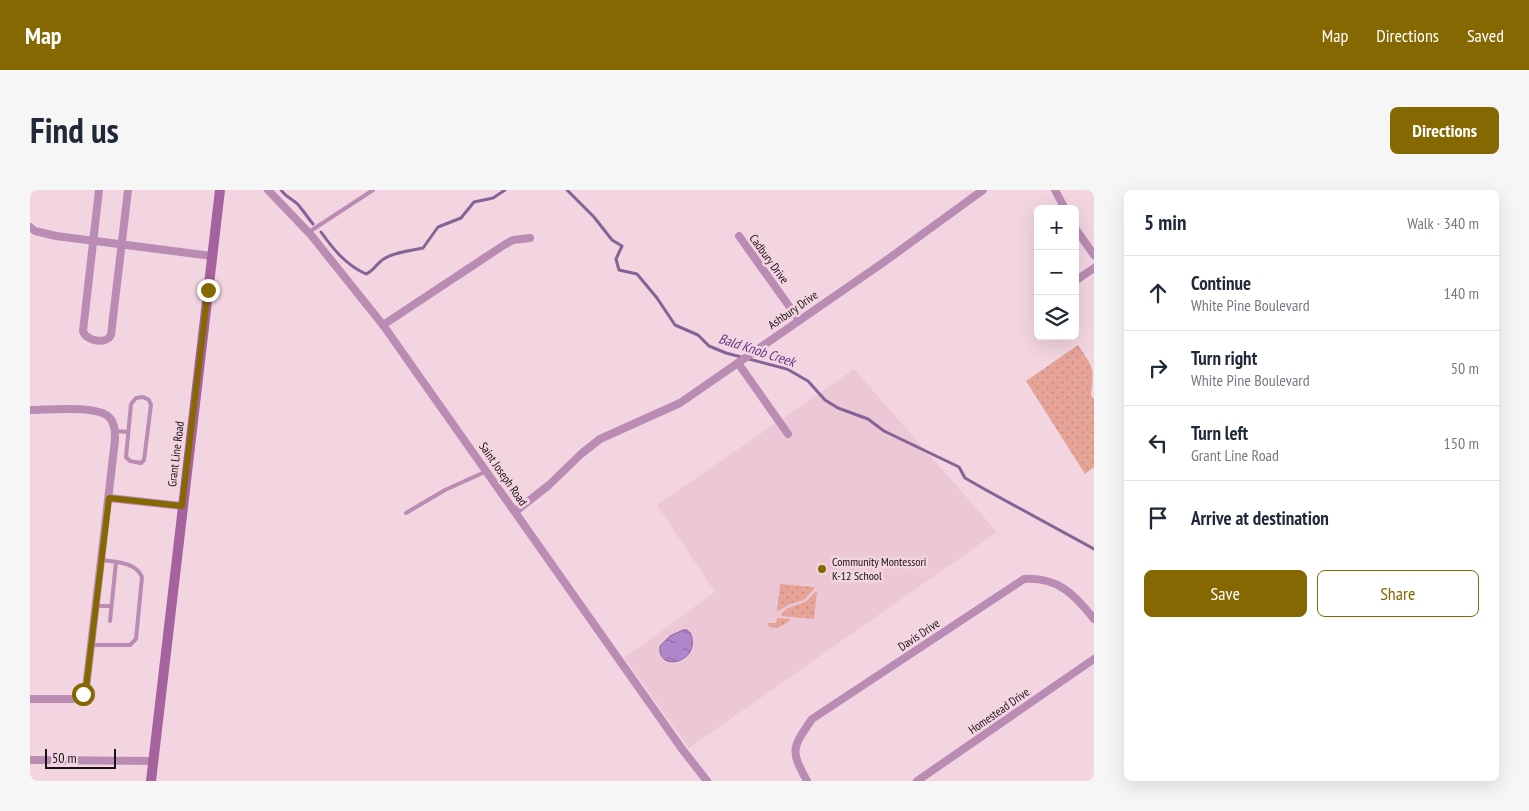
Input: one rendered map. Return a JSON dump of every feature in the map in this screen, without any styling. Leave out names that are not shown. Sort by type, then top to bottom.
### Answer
[{"type":"main road","name":"Grant Line Road","points":[[152,781],[182,506],[220,190]]},
{"type":"street","points":[[99,190],[83,331],[89,339],[105,341],[112,335],[128,190]]},
{"type":"street","name":"Saint Joseph Road","points":[[268,190],[309,232],[383,325],[682,749],[707,781]]},
{"type":"street","name":"Ashbury Drive","points":[[516,511],[540,493],[581,454],[600,439],[680,403],[884,262],[983,190]]},
{"type":"street","points":[[1054,190],[1063,205]]},
{"type":"street","points":[[30,240],[32,229],[93,241],[212,256]]},
{"type":"street","points":[[1079,233],[1094,254]]},
{"type":"street","name":"Cadbury Drive","points":[[739,236],[799,320]]},
{"type":"street","points":[[383,325],[504,244],[513,240],[530,238]]},
{"type":"street","points":[[1079,278],[1094,268]]},
{"type":"street","points":[[739,363],[788,434]]},
{"type":"street","points":[[30,410],[95,411],[109,417],[115,431],[109,498],[86,688],[83,694],[73,699],[30,699]]},
{"type":"street","points":[[109,498],[182,506]]},
{"type":"street","name":"Davis Drive","points":[[807,781],[796,760],[795,751],[799,739],[812,719],[1024,579],[1037,578],[1056,583],[1078,599],[1094,619]]},
{"type":"street","name":"Homestead Drive","points":[[917,781],[1094,659]]},
{"type":"street","points":[[30,760],[154,761]]},
{"type":"lane","points":[[309,232],[373,190]]},
{"type":"lane","points":[[143,397],[149,400],[151,405],[144,460],[141,463],[130,462],[126,457],[128,432],[131,404],[136,398],[143,397]]},
{"type":"lane","points":[[115,431],[128,432]]},
{"type":"lane","points":[[406,513],[445,490],[487,471]]},
{"type":"lane","points":[[91,645],[130,645],[136,639],[142,577],[140,572],[126,563],[101,560]]},
{"type":"lane","points":[[110,621],[116,562]]},
{"type":"lane","points":[[96,606],[111,606]]},
{"type":"shaded area","points":[[1078,345],[1092,368],[1091,395],[1094,399],[1094,467],[1085,474],[1026,381]]},
{"type":"shaded area","name":"Community Montessori K-12 School","points":[[854,369],[997,532],[689,748],[624,658],[715,592],[657,505]]},
{"type":"shaded area","points":[[780,584],[814,587],[814,589],[804,600],[790,604],[777,612]]},
{"type":"shaded area","points":[[817,591],[814,619],[781,616],[785,610],[805,602]]},
{"type":"shaded area","points":[[777,618],[791,619],[777,628],[768,626],[768,623],[776,623]]},
{"type":"water","points":[[687,630],[692,637],[692,648],[683,659],[670,662],[664,659],[660,646],[670,636]]},
{"type":"waterway","points":[[281,190],[298,205],[313,224]]},
{"type":"waterway","points":[[321,232],[340,256],[366,274],[385,258],[401,252],[423,248],[438,227],[461,218],[474,202],[493,198],[505,190]]},
{"type":"waterway","name":"Bald Knob Creek","points":[[567,190],[594,217],[612,240],[622,246],[616,259],[619,270],[637,274],[657,298],[675,325],[698,335],[709,346],[726,353],[787,369],[808,381],[825,400],[838,408],[868,419],[884,431],[959,467],[965,478],[1094,549]]},
{"type":"place","name":"Community Montessori K-12 School","points":[[822,569]]},
{"type":"route","points":[[83,694],[86,688],[109,498],[182,506],[208,290]]}]
